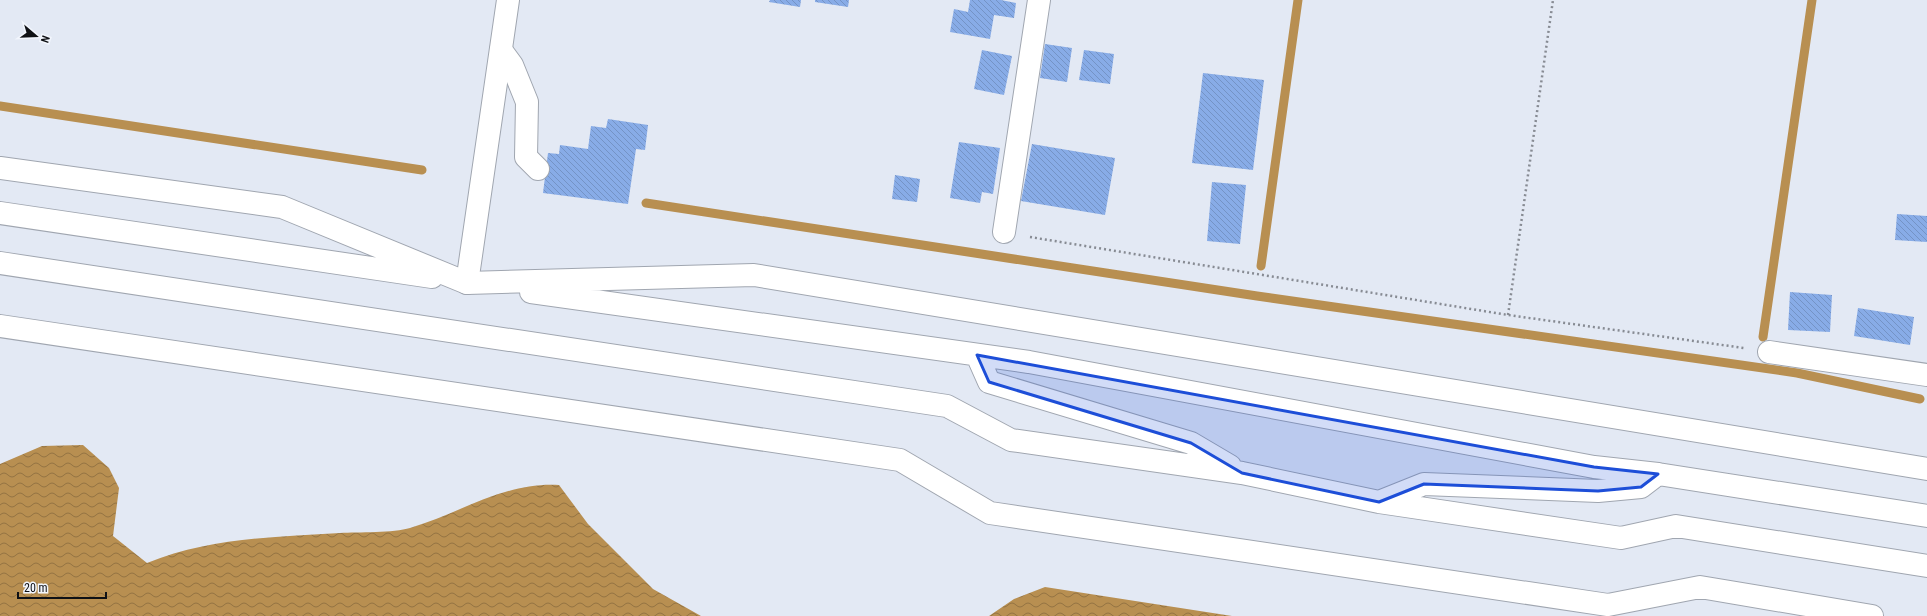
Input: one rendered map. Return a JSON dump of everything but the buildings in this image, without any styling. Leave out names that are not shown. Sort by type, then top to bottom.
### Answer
[{"type":"street","points":[[467,282],[508,0]]},
{"type":"street","points":[[1004,232],[1039,0]]},
{"type":"street","points":[[501,50],[512,65],[527,102],[526,157],[538,169]]},
{"type":"street","points":[[0,168],[282,207],[467,282],[754,275],[1926,463]]},
{"type":"street","points":[[0,213],[467,282],[1029,362],[1594,467],[1658,474],[1927,516]]},
{"type":"street","points":[[0,263],[947,406],[1011,440],[1242,473],[1379,502],[1622,538],[1676,526],[1927,566]]},
{"type":"street","points":[[0,326],[900,460],[990,513],[1608,604],[1700,587],[1872,616]]},
{"type":"street","points":[[1769,352],[1927,375]]},
{"type":"street","points":[[977,355],[989,382],[1191,443],[1242,473]]},
{"type":"street","points":[[1379,502],[1424,484],[1598,491],[1641,487],[1658,474]]},
{"type":"path","points":[[1508,315],[1553,0]]},
{"type":"path","points":[[1004,232],[1508,315],[1769,352]]},
{"type":"highlighted area","points":[[977,355],[1594,467],[1658,474],[1641,487],[1598,491],[1424,484],[1379,502],[1242,473],[1191,443],[989,382]]},
{"type":"water","points":[[83,445],[109,468],[119,488],[113,536],[147,563],[194,548],[242,540],[403,530],[429,522],[501,493],[539,485],[559,485],[588,524],[653,589],[701,616],[0,616],[0,464],[42,446]]},
{"type":"water","points":[[1045,587],[1232,616],[989,616],[1014,599]]},
{"type":"waterway","points":[[1261,266],[1298,0]]},
{"type":"waterway","points":[[1763,337],[1812,0]]},
{"type":"waterway","points":[[0,106],[422,170]]},
{"type":"waterway","points":[[646,203],[1257,296],[1797,373],[1920,399]]}]
